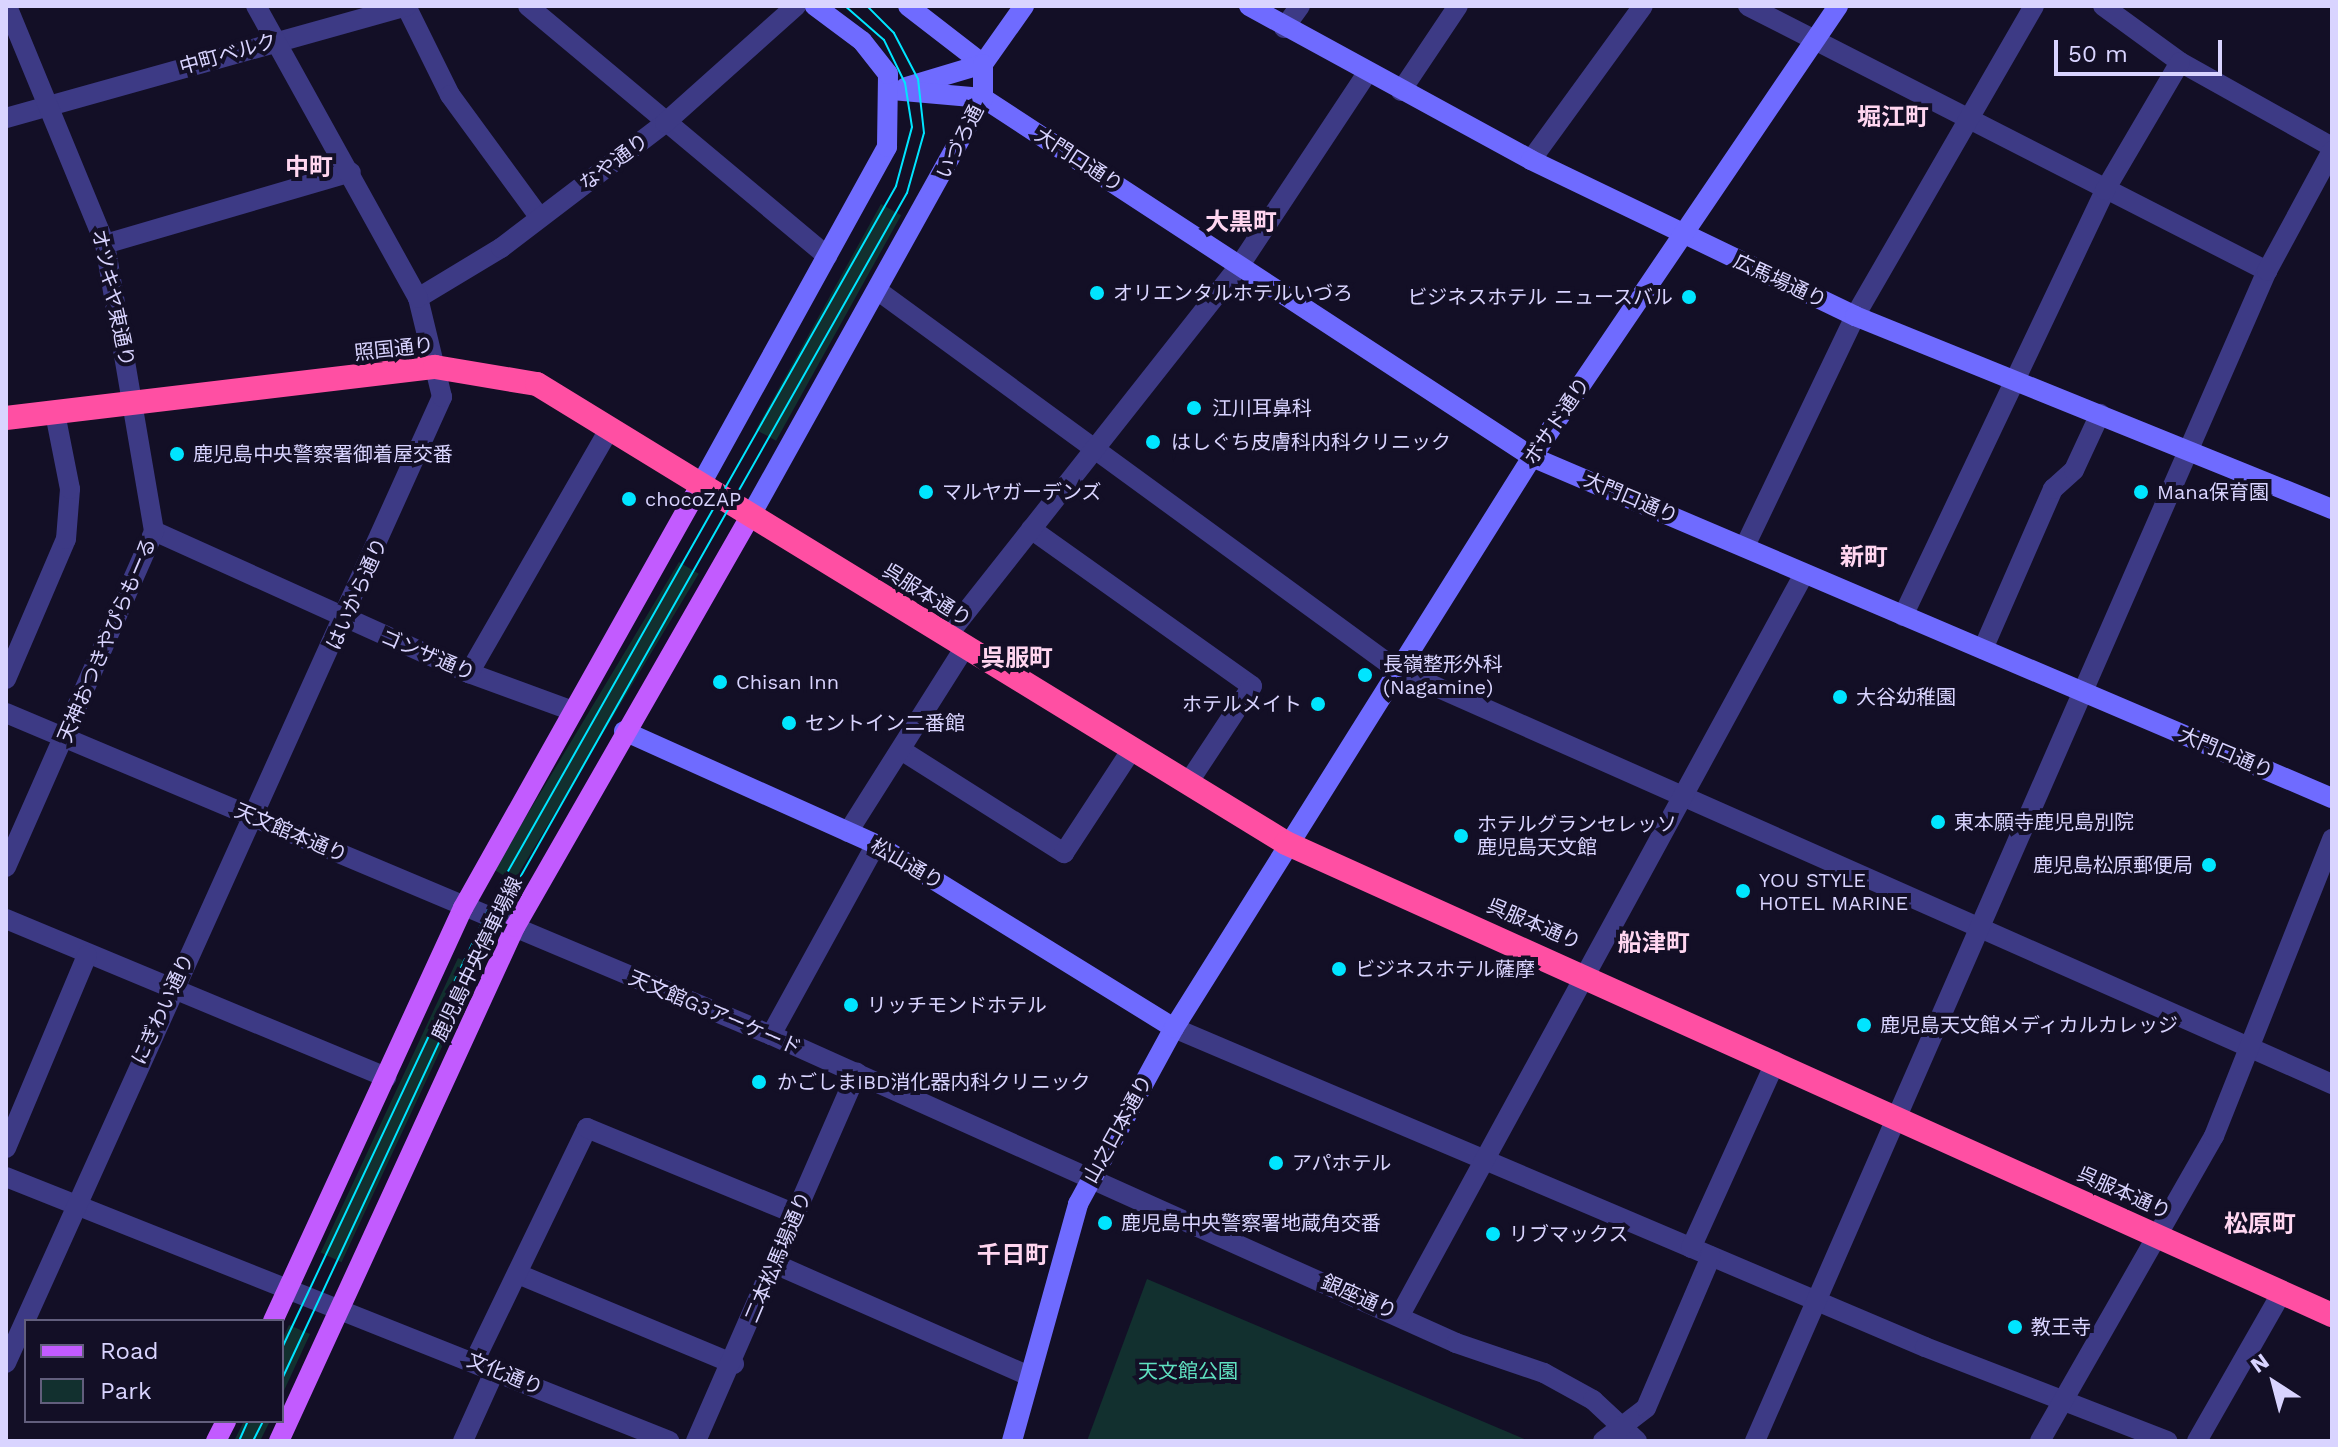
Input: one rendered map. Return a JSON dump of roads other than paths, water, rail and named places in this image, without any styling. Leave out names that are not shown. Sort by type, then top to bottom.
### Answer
[{"type":"highway","name":"照国通り","points":[[6,418],[435,367],[537,384],[751,515]]},
{"type":"highway","name":"呉服本通り","points":[[751,515],[1286,843],[1587,973],[2332,1315]]},
{"type":"main road","name":"鹿児島中央停車場線","points":[[274,1319],[463,908],[701,484]]},
{"type":"main road","name":"鹿児島中央停車場線","points":[[279,1441],[515,927],[624,731],[751,515]]},
{"type":"main road","points":[[216,1441],[225,1423]]},
{"type":"street","name":"オツキヤ東通り","points":[[7,6],[105,244],[135,403]]},
{"type":"street","name":"はいから通り","points":[[253,816],[347,620],[442,397],[418,298],[278,40],[256,6]]},
{"type":"street","name":"中町ベルク","points":[[6,118],[407,6]]},
{"type":"street","points":[[407,6],[450,95],[540,218]]},
{"type":"street","points":[[528,6],[827,256]]},
{"type":"street","name":"なや通り","points":[[418,298],[540,218],[665,123],[796,6]]},
{"type":"street","points":[[701,484],[887,147],[892,90],[862,41],[815,6]]},
{"type":"street","points":[[908,6],[983,64]]},
{"type":"street","points":[[892,90],[983,64],[1024,6]]},
{"type":"street","name":"広馬場通り","points":[[1249,6],[1284,28],[1531,160],[1855,316],[2332,509]]},
{"type":"street","points":[[1284,28],[1300,6]]},
{"type":"street","points":[[1401,91],[1458,6]]},
{"type":"street","points":[[1531,160],[1643,6]]},
{"type":"street","points":[[1748,6],[1966,121],[2267,271]]},
{"type":"street","name":"ボサド通り","points":[[1286,843],[1532,457],[1838,6]]},
{"type":"street","points":[[1745,546],[1855,316],[2034,6]]},
{"type":"street","points":[[1755,1441],[1895,1115],[1982,928],[2267,271],[2332,149],[2180,62],[2103,6]]},
{"type":"street","points":[[1903,616],[2105,190],[2180,62]]},
{"type":"street","name":"いづろ通","points":[[751,515],[983,98],[983,64]]},
{"type":"street","points":[[848,832],[901,750],[956,641],[1031,529],[1240,265],[1367,73]]},
{"type":"street","points":[[892,90],[983,98]]},
{"type":"street","name":"大門口通り","points":[[983,98],[1532,457],[2332,798]]},
{"type":"street","points":[[105,244],[351,172]]},
{"type":"street","points":[[877,290],[1091,450],[1396,669],[2332,1084]]},
{"type":"street","name":"天神おつきやぴらもーる","points":[[6,867],[66,738],[154,531],[135,403]]},
{"type":"street","points":[[6,679],[66,539],[70,489],[55,413]]},
{"type":"street","points":[[1983,649],[2053,489],[2074,470],[2100,414]]},
{"type":"street","points":[[469,673],[610,428]]},
{"type":"street","points":[[1031,529],[1252,686],[1188,783]]},
{"type":"street","name":"ゴンザ通り","points":[[154,531],[469,673],[573,711]]},
{"type":"street","points":[[1400,1315],[1804,574]]},
{"type":"street","name":"天文館本通り","points":[[6,713],[463,908],[515,927]]},
{"type":"street","name":"松山通り","points":[[624,731],[876,844],[1174,1028]]},
{"type":"street","points":[[901,750],[1064,853],[1132,749]]},
{"type":"street","name":"にぎわい通り","points":[[25,1319],[171,991],[253,816]]},
{"type":"street","points":[[2040,1441],[2214,1136],[2332,839]]},
{"type":"street","name":"山之口本通り","points":[[1012,1441],[1089,1180],[1174,1028],[1286,843]]},
{"type":"street","points":[[771,1035],[876,844]]},
{"type":"street","points":[[6,919],[171,991],[386,1077]]},
{"type":"street","name":"天文館G3アーケード","points":[[515,927],[771,1035],[1089,1180]]},
{"type":"street","points":[[6,1148],[87,955]]},
{"type":"street","points":[[1174,1028],[1816,1301],[2167,1441]]},
{"type":"street","points":[[1691,1248],[1776,1061]]},
{"type":"street","name":"二本松馬場通り","points":[[696,1441],[734,1364],[857,1073]]},
{"type":"street","points":[[474,1362],[587,1128],[796,1214]]},
{"type":"street","name":"文化通り","points":[[6,1177],[341,1306],[669,1441]]},
{"type":"street","name":"銀座通り","points":[[1089,1180],[1563,1382],[1623,1424],[1637,1441]]},
{"type":"street","points":[[1603,1441],[1646,1408],[1711,1256]]},
{"type":"street","points":[[775,1264],[1029,1376]]},
{"type":"street","points":[[518,1274],[734,1364]]},
{"type":"street","points":[[2197,1441],[2282,1292]]},
{"type":"street","name":"にぎわい通り","points":[[6,1363],[24,1322]]},
{"type":"street","points":[[463,1441],[495,1370]]},
{"type":"tram line","points":[[284,1344],[498,889],[896,186],[912,127],[905,83],[884,40],[845,6]]},
{"type":"tram line","points":[[284,1375],[496,920],[907,193],[924,133],[918,79],[894,33],[867,6]]},
{"type":"tram line","points":[[239,1441],[247,1423]]},
{"type":"tram line","points":[[253,1441],[262,1423]]},
{"type":"place","name":"オリエンタルホテルいづろ","points":[[1097,293]]},
{"type":"place","name":"ビジネスホテル ニュースバル","points":[[1689,297]]},
{"type":"place","name":"江川耳鼻科","points":[[1194,408]]},
{"type":"place","name":"はしぐち皮膚科内科クリニック","points":[[1153,442]]},
{"type":"place","name":"鹿児島中央警察署御着屋交番","points":[[177,454]]},
{"type":"place","name":"マルヤガーデンズ","points":[[926,492]]},
{"type":"place","name":"Mana保育園","points":[[2141,492]]},
{"type":"place","name":"chocoZAP","points":[[629,499]]},
{"type":"place","name":"長嶺整形外科 (Nagamine)","points":[[1365,675]]},
{"type":"place","name":"Chisan Inn","points":[[720,682]]},
{"type":"place","name":"大谷幼稚園","points":[[1840,697]]},
{"type":"place","name":"ホテルメイト","points":[[1318,704]]},
{"type":"place","name":"セントイン二番館","points":[[789,723]]},
{"type":"place","name":"東本願寺鹿児島別院","points":[[1938,822]]},
{"type":"place","name":"ホテルグランセレッソ 鹿児島天文館","points":[[1461,836]]},
{"type":"place","name":"鹿児島松原郵便局","points":[[2209,865]]},
{"type":"place","name":"YOU STYLE HOTEL MARINE","points":[[1743,891]]},
{"type":"place","name":"ビジネスホテル薩摩","points":[[1339,969]]},
{"type":"place","name":"リッチモンドホテル","points":[[851,1005]]},
{"type":"place","name":"鹿児島天文館メディカルカレッジ","points":[[1864,1025]]},
{"type":"place","name":"かごしまIBD消化器内科クリニック","points":[[759,1082]]},
{"type":"place","name":"アパホテル","points":[[1276,1163]]},
{"type":"place","name":"鹿児島中央警察署地蔵角交番","points":[[1105,1223]]},
{"type":"place","name":"リブマックス","points":[[1493,1234]]},
{"type":"place","name":"教王寺","points":[[2015,1327]]},
{"type":"district","name":"堀江町","points":[[1893,118]]},
{"type":"district","name":"中町","points":[[309,168]]},
{"type":"district","name":"大黒町","points":[[1241,223]]},
{"type":"district","name":"新町","points":[[1864,558]]},
{"type":"district","name":"呉服町","points":[[1017,659]]},
{"type":"district","name":"船津町","points":[[1654,944]]},
{"type":"district","name":"松原町","points":[[2260,1225]]},
{"type":"district","name":"千日町","points":[[1013,1256]]},
{"type":"park label","name":"天文館公園","points":[[1188,1371]]}]
